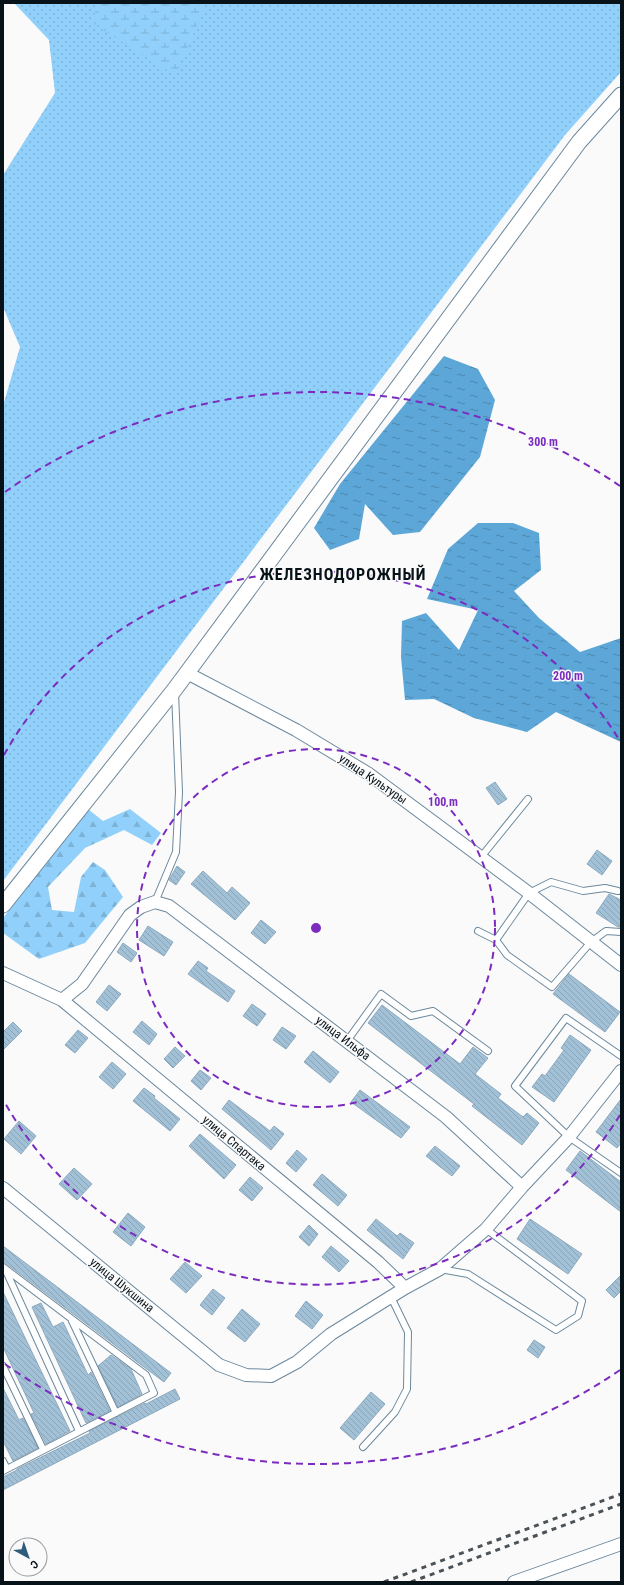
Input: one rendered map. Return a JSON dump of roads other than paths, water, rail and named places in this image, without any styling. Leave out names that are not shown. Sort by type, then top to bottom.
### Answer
[{"type":"street","points":[[3,905],[175,689],[579,142],[621,94]]},
{"type":"street","name":"улица Культуры","points":[[187,673],[296,730],[369,774],[529,893],[621,965]]},
{"type":"street","points":[[62,1000],[82,984],[130,915],[141,907],[155,902]]},
{"type":"street","name":"улица Ильфа","points":[[155,902],[169,906],[180,913],[446,1117],[522,1187]]},
{"type":"street","name":"улица Спартака","points":[[3,973],[62,1000],[378,1262],[405,1288]]},
{"type":"street","name":"улица Шукшина","points":[[3,1188],[219,1365],[246,1375],[271,1376],[297,1362],[331,1334],[405,1288],[440,1269],[486,1229],[522,1187],[569,1137],[621,1071]]},
{"type":"street","points":[[514,1582],[621,1544]]},
{"type":"lane","points":[[155,902],[176,852],[179,792],[175,689]]},
{"type":"lane","points":[[481,857],[528,799]]},
{"type":"lane","points":[[496,940],[529,893],[551,882],[583,891],[605,888],[618,891]]},
{"type":"lane","points":[[478,931],[496,940],[507,955],[552,987],[592,942],[606,931],[621,932]]},
{"type":"lane","points":[[347,1041],[381,994],[411,1016],[433,1011],[488,1051]]},
{"type":"lane","points":[[620,1171],[569,1137],[515,1086],[566,1018],[621,1056]]},
{"type":"lane","points":[[440,1269],[468,1274],[556,1330],[578,1316],[582,1301],[486,1229]]},
{"type":"lane","points":[[3,1461],[5,1470],[43,1449],[154,1393],[146,1375],[4,1268]]},
{"type":"lane","points":[[4,1268],[79,1431]]},
{"type":"lane","points":[[363,1447],[395,1412],[407,1389],[408,1332],[391,1297]]},
{"type":"lane","points":[[72,1320],[116,1413]]},
{"type":"lane","points":[[3,1366],[43,1449]]},
{"type":"water","points":[[444,356],[478,369],[495,400],[480,457],[420,532],[393,535],[365,504],[359,539],[330,550],[314,528],[340,484]]},
{"type":"water","points":[[478,523],[513,523],[539,533],[541,570],[514,591],[539,618],[580,652],[621,638],[621,742],[556,712],[527,732],[474,718],[434,699],[405,700],[401,657],[402,621],[426,613],[459,650],[478,610],[427,599],[448,549]]},
{"type":"railway","points":[[384,1582],[621,1494]]},
{"type":"railway","points":[[411,1582],[621,1504]]},
{"type":"district","name":"ЖЕЛЕЗНОДОРОЖНЫЙ","points":[[343,574]]}]
